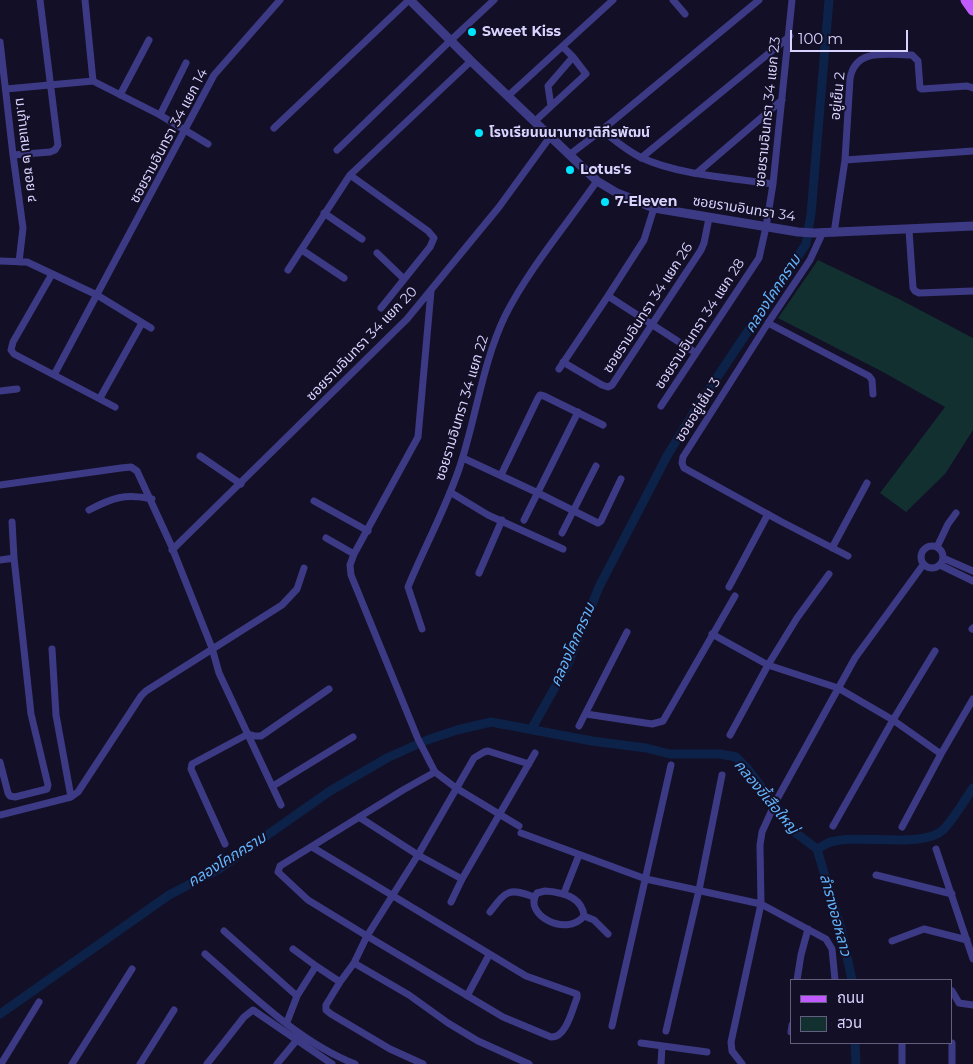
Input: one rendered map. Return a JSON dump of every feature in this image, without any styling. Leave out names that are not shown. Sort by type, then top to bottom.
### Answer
[{"type":"main road","points":[[966,0],[973,10]]},
{"type":"street","points":[[13,155],[50,152],[55,150],[58,144],[40,0]]},
{"type":"street","points":[[85,0],[93,81]]},
{"type":"street","name":"ซอยรามอินทรา 34 แยก 14","points":[[54,375],[214,75],[280,0]]},
{"type":"street","points":[[274,128],[409,0]]},
{"type":"street","name":"ซอยรามอินทรา 34","points":[[409,0],[597,181],[626,197],[654,208],[818,234],[973,226]]},
{"type":"street","points":[[337,150],[494,0]]},
{"type":"street","points":[[508,96],[613,0]]},
{"type":"street","points":[[673,0],[685,14]]},
{"type":"street","points":[[569,155],[760,0]]},
{"type":"street","name":"ซอยรามอินทรา 34 แยก 23","points":[[766,227],[773,184],[790,36],[792,0]]},
{"type":"street","points":[[641,158],[790,36]]},
{"type":"street","points":[[120,95],[149,40]]},
{"type":"street","name":"ม.เก้าแสน ๒ ซอย ๔","points":[[0,42],[23,228],[19,262]]},
{"type":"street","points":[[534,122],[586,74],[563,47]]},
{"type":"street","name":"อยู่เย็น 2","points":[[845,160],[851,74],[861,59],[876,55],[912,55],[918,62],[920,88],[967,86],[973,88]]},
{"type":"street","points":[[551,106],[548,86],[573,57]]},
{"type":"street","points":[[288,270],[350,175],[471,61]]},
{"type":"street","points":[[160,116],[186,63]]},
{"type":"street","points":[[6,89],[93,81],[208,144]]},
{"type":"street","points":[[697,173],[782,100]]},
{"type":"street","points":[[602,130],[621,146],[641,158],[671,168],[773,184]]},
{"type":"street","name":"ซอยรามอินทรา 34 แยก 20","points":[[172,550],[408,319],[499,207],[550,137]]},
{"type":"street","points":[[834,234],[845,160],[973,151]]},
{"type":"street","points":[[350,175],[432,234],[434,238],[430,247],[381,308]]},
{"type":"street","name":"ซอยรามอินทรา 34 แยก 22","points":[[422,629],[408,587],[450,492],[462,458],[494,343],[522,286],[597,181]]},
{"type":"street","points":[[559,369],[644,240],[654,208]]},
{"type":"street","points":[[324,213],[362,239]]},
{"type":"street","name":"ซอยรามอินทรา 34 แยก 26","points":[[563,362],[602,386],[612,386],[701,250],[709,218]]},
{"type":"street","name":"ซอยรามอินทรา 34 แยก 28","points":[[661,406],[759,258],[766,227]]},
{"type":"street","points":[[909,230],[913,288],[915,291],[919,293],[973,291]]},
{"type":"street","name":"ซอยอยู่เย็น 3","points":[[818,234],[810,260],[683,457],[682,463],[684,468],[848,556]]},
{"type":"street","points":[[302,250],[344,278]]},
{"type":"street","points":[[376,253],[404,279]]},
{"type":"street","points":[[0,261],[27,262],[97,295],[151,328]]},
{"type":"street","points":[[52,274],[13,342],[12,350],[14,354],[114,407]]},
{"type":"street","points":[[431,291],[418,437],[354,554],[350,566],[351,575],[420,742],[435,772],[456,788],[500,814],[520,829],[579,855],[646,880],[762,904],[822,936],[831,945],[835,979]]},
{"type":"street","points":[[608,296],[696,353]]},
{"type":"street","points":[[100,398],[142,323]]},
{"type":"street","points":[[768,323],[869,376],[872,380],[873,394]]},
{"type":"street","points":[[0,391],[17,389]]},
{"type":"street","points":[[501,475],[540,395],[603,425]]},
{"type":"street","points":[[524,520],[578,412]]},
{"type":"street","points":[[200,456],[241,484]]},
{"type":"street","points":[[462,458],[598,523],[621,479]]},
{"type":"street","points":[[562,534],[596,466]]},
{"type":"street","points":[[0,486],[131,467],[137,471],[152,499],[212,648],[219,673],[281,804]]},
{"type":"street","points":[[832,548],[867,482]]},
{"type":"street","points":[[450,492],[488,515],[563,549]]},
{"type":"street","points":[[89,510],[120,496],[152,499]]},
{"type":"street","points":[[314,501],[368,531]]},
{"type":"street","points":[[937,547],[948,524],[956,513]]},
{"type":"street","points":[[729,588],[768,514]]},
{"type":"street","points":[[479,573],[502,520]]},
{"type":"street","points":[[0,762],[10,796],[15,797],[47,789],[48,785],[31,714],[14,558],[12,522]]},
{"type":"street","points":[[326,538],[354,554]]},
{"type":"street","points":[[937,547],[927,547],[923,551],[921,561],[932,569],[941,562]]},
{"type":"street","points":[[937,547],[941,552],[941,562]]},
{"type":"street","points":[[0,560],[14,558]]},
{"type":"street","points":[[941,562],[973,571]]},
{"type":"street","points":[[941,562],[973,581]]},
{"type":"street","points":[[742,1064],[732,1052],[732,1035],[762,904],[760,845],[762,832],[776,800],[855,658],[924,565]]},
{"type":"street","points":[[0,815],[72,797],[79,791],[146,691],[286,602],[297,589],[304,568]]},
{"type":"street","points":[[730,735],[768,664],[797,618],[829,574]]},
{"type":"street","points":[[586,714],[652,724],[663,722],[735,596]]},
{"type":"street","points":[[579,726],[627,632]]},
{"type":"street","points":[[712,634],[768,664],[838,688],[893,720],[941,754]]},
{"type":"street","points":[[52,649],[56,715],[72,797]]},
{"type":"street","points":[[833,826],[893,720],[935,651]]},
{"type":"street","points":[[225,844],[191,766],[196,760],[248,734],[261,736],[329,689]]},
{"type":"street","points":[[902,827],[973,699]]},
{"type":"street","points":[[272,786],[353,736]]},
{"type":"street","points":[[423,1064],[390,1049],[328,1012],[326,1005],[354,963],[391,895],[418,855],[474,758],[484,752],[494,753],[529,764]]},
{"type":"street","points":[[451,902],[462,879],[536,753]]},
{"type":"street","points":[[612,1026],[671,765]]},
{"type":"street","points":[[312,847],[526,976],[576,994],[577,998],[563,1032],[557,1037],[551,1037],[503,1017],[467,996],[308,900],[278,872],[280,866],[435,772]]},
{"type":"street","points":[[666,1031],[699,890],[722,775]]},
{"type":"street","points":[[359,817],[418,855],[462,879]]},
{"type":"street","points":[[936,849],[973,958]]},
{"type":"street","points":[[564,893],[579,855]]},
{"type":"street","points":[[876,875],[952,894]]},
{"type":"street","points":[[490,912],[508,892],[515,890],[534,897]]},
{"type":"street","points":[[545,891],[564,893],[578,903],[583,910],[584,916],[579,922],[570,925],[552,922],[535,910],[534,897],[537,893],[545,891]]},
{"type":"street","points":[[584,916],[594,920],[608,934]]},
{"type":"street","points":[[797,979],[808,929]]},
{"type":"street","points":[[892,941],[924,929],[968,940]]},
{"type":"street","points":[[224,931],[297,996]]},
{"type":"street","points":[[293,949],[340,982]]},
{"type":"street","points":[[205,954],[257,1000],[311,1041],[355,1064]]},
{"type":"street","points":[[467,996],[489,955]]},
{"type":"street","points":[[354,963],[409,995],[448,1023],[478,1041],[529,1064]]},
{"type":"street","points":[[287,1022],[297,996],[316,966]]},
{"type":"street","points":[[72,1064],[132,969]]},
{"type":"street","points":[[953,993],[959,1003],[973,1005]]},
{"type":"street","points":[[1,1064],[39,1002]]},
{"type":"street","points":[[140,1064],[174,1010]]},
{"type":"street","points":[[208,1064],[244,1018],[253,1010],[332,1064]]},
{"type":"street","points":[[277,1064],[296,1041]]},
{"type":"street","points":[[641,1044],[707,1052]]},
{"type":"street","points":[[902,1044],[902,1064]]},
{"type":"street","points":[[952,1044],[952,1064]]},
{"type":"street","points":[[661,1064],[662,1047]]},
{"type":"green space","points":[[818,260],[899,299],[973,338],[973,430],[945,474],[906,512],[880,493],[945,407],[883,372],[778,318]]},
{"type":"waterway","name":"คลองโคกคราม","points":[[532,728],[567,666],[599,587],[667,456],[696,409],[806,244],[811,214],[829,0]]},
{"type":"waterway","name":"คลองโคกคราม","points":[[0,1014],[169,895],[219,869],[330,791],[387,758],[427,740],[457,730],[491,722],[592,741],[646,748],[670,754],[720,754],[736,757],[747,768],[796,833],[817,849]]},
{"type":"waterway","name":"คลองขี้เสือใหญ่","points":[[817,849],[829,843],[844,840],[907,840],[922,839],[934,835],[944,829],[973,788]]},
{"type":"waterway","name":"ลำรางออหลาว","points":[[817,849],[841,929],[852,979]]},
{"type":"waterway","name":"ลำรางออหลาว","points":[[855,1044],[856,1064]]},
{"type":"place","name":"Sweet Kiss","points":[[472,32]]},
{"type":"place","name":"โรงเรียนนนานาชาติกีรพัฒน์","points":[[479,133]]},
{"type":"place","name":"Lotus's","points":[[570,170]]},
{"type":"place","name":"7-Eleven","points":[[605,202]]}]
